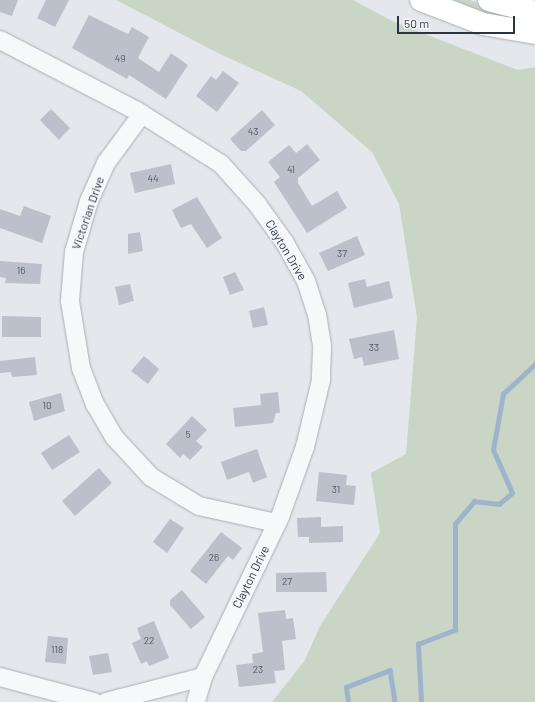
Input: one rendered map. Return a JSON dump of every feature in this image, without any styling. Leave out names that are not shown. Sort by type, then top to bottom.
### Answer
[{"type":"highway","points":[[421,0],[483,24],[535,33]]},
{"type":"highway","points":[[489,0],[535,12]]},
{"type":"street","name":"Clayton Drive","points":[[0,40],[142,114],[203,151],[240,183],[285,243],[312,297],[321,331],[321,380],[305,447],[276,524],[203,677],[196,702]]},
{"type":"street","name":"Victorian Drive","points":[[142,114],[106,163],[89,202],[74,252],[70,301],[81,368],[95,404],[115,438],[151,477],[199,506],[276,524]]},
{"type":"street","points":[[0,677],[94,702]]},
{"type":"street","points":[[106,702],[203,677]]},
{"type":"green space","points":[[116,0],[353,0],[394,22],[518,70],[535,67],[535,702],[272,702],[305,660],[320,626],[380,533],[371,473],[406,454],[417,317],[399,204],[372,152],[301,91],[218,53]]},
{"type":"green space","points":[[442,0],[470,0],[535,23],[488,16]]},
{"type":"building","points":[[0,0],[18,0],[12,16],[0,12]]},
{"type":"building","points":[[46,0],[69,0],[55,27],[37,18]]},
{"type":"building","points":[[89,15],[128,34],[132,27],[149,37],[138,58],[159,72],[171,53],[188,65],[166,99],[129,75],[127,79],[72,48]]},
{"type":"building","points":[[223,71],[239,83],[217,112],[196,96],[211,76],[216,80]]},
{"type":"building","points":[[51,109],[70,128],[59,140],[40,120]]},
{"type":"building","points":[[262,110],[275,125],[246,151],[241,151],[230,139]]},
{"type":"building","points":[[307,144],[320,160],[298,178],[298,183],[312,206],[337,191],[347,208],[307,233],[274,182],[280,177],[268,162],[289,145],[296,153]]},
{"type":"building","points":[[171,164],[175,184],[135,193],[130,173]]},
{"type":"building","points":[[197,197],[222,238],[207,248],[191,224],[181,228],[172,210]]},
{"type":"building","points":[[24,206],[51,216],[42,243],[0,228],[0,209],[20,216]]},
{"type":"building","points":[[140,232],[143,251],[128,254],[128,234]]},
{"type":"building","points":[[357,236],[365,255],[328,271],[319,253]]},
{"type":"building","points":[[0,261],[42,264],[40,284],[5,283],[6,278],[0,277]]},
{"type":"building","points":[[235,272],[244,290],[230,295],[223,277]]},
{"type":"building","points":[[365,279],[367,287],[389,281],[393,298],[354,308],[348,283]]},
{"type":"building","points":[[130,284],[134,301],[119,305],[115,287]]},
{"type":"building","points":[[264,307],[268,325],[253,328],[249,311]]},
{"type":"building","points":[[2,316],[41,317],[41,337],[2,337]]},
{"type":"building","points":[[394,330],[399,359],[364,366],[362,357],[354,359],[349,339]]},
{"type":"building","points":[[144,356],[159,369],[148,384],[131,371]]},
{"type":"building","points":[[35,357],[37,375],[12,377],[11,372],[0,373],[0,361]]},
{"type":"building","points":[[278,392],[280,413],[276,413],[273,423],[235,427],[233,408],[261,405],[260,394]]},
{"type":"building","points":[[61,393],[65,411],[34,421],[29,402]]},
{"type":"building","points":[[192,416],[207,430],[196,441],[203,447],[190,460],[183,454],[180,458],[166,444]]},
{"type":"building","points":[[69,435],[80,452],[52,470],[41,453]]},
{"type":"building","points":[[257,449],[267,477],[253,483],[249,472],[227,480],[221,462]]},
{"type":"building","points":[[99,468],[112,483],[75,516],[62,501]]},
{"type":"building","points":[[319,472],[347,475],[346,485],[356,486],[354,505],[316,501]]},
{"type":"building","points":[[321,517],[321,527],[343,526],[343,542],[309,543],[309,537],[298,537],[297,518]]},
{"type":"building","points":[[170,519],[184,528],[167,553],[153,542]]},
{"type":"building","points":[[221,532],[242,548],[233,560],[228,556],[206,584],[190,571]]},
{"type":"building","points":[[326,572],[327,592],[276,592],[276,573]]},
{"type":"building","points":[[182,590],[205,617],[191,629],[170,605],[170,600]]},
{"type":"building","points":[[285,610],[286,619],[293,618],[296,639],[282,641],[285,670],[274,671],[276,683],[239,687],[236,665],[253,663],[252,654],[263,652],[258,613]]},
{"type":"building","points":[[154,621],[169,658],[149,666],[147,661],[141,664],[132,643],[141,639],[137,628]]},
{"type":"building","points":[[48,636],[68,638],[66,664],[45,662]]},
{"type":"building","points":[[108,653],[112,672],[93,675],[89,656]]},
{"type":"waterway","points":[[421,702],[418,644],[455,630],[455,524],[474,501],[499,504],[512,493],[493,450],[503,394],[535,364]]},
{"type":"waterway","points":[[348,702],[346,687],[390,670],[395,702]]}]
